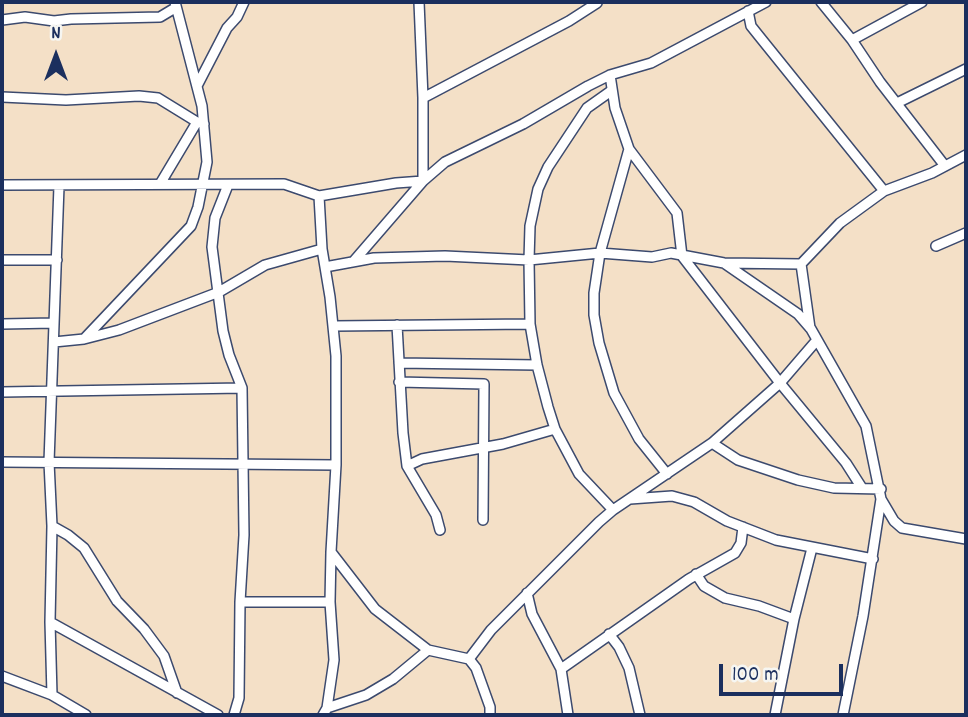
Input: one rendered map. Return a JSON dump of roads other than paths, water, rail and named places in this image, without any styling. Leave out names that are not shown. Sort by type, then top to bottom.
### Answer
[{"type":"street","points":[[197,86],[227,28],[244,2]]},
{"type":"street","points":[[420,2],[423,181]]},
{"type":"street","points":[[353,262],[423,181],[445,162],[523,124],[610,75],[651,63],[766,2]]},
{"type":"street","points":[[821,2],[945,166]]},
{"type":"street","points":[[852,40],[922,2]]},
{"type":"street","points":[[423,98],[569,21],[597,3]]},
{"type":"street","points":[[2,20],[25,16],[54,21],[160,17],[175,5],[197,86],[206,162],[191,226],[84,340]]},
{"type":"street","points":[[748,11],[751,26],[884,191]]},
{"type":"street","points":[[897,103],[966,69]]},
{"type":"street","points":[[610,75],[615,108],[629,149],[677,213],[682,256],[846,463],[862,488]]},
{"type":"street","points":[[611,91],[587,108],[548,167],[538,189],[530,226],[529,260],[530,324],[537,365],[555,429],[579,474],[612,510]]},
{"type":"street","points":[[2,97],[66,100],[139,96],[158,98],[200,123]]},
{"type":"street","points":[[160,184],[200,123]]},
{"type":"street","points":[[629,149],[600,253],[594,293],[594,315],[605,367],[625,417],[667,474]]},
{"type":"street","points":[[325,267],[374,258],[404,259],[423,256],[529,260],[600,253],[652,257],[671,253],[724,264],[801,264],[840,223],[884,191],[903,186],[966,155]]},
{"type":"street","points":[[2,185],[284,184],[319,196],[423,181]]},
{"type":"street","points":[[228,185],[215,218],[212,247],[223,331],[242,388],[244,536],[239,698],[234,715]]},
{"type":"street","points":[[52,695],[52,526],[49,462],[59,186]]},
{"type":"street","points":[[319,196],[322,249],[336,356],[336,465],[330,602],[334,660],[325,711]]},
{"type":"street","points":[[936,246],[966,233]]},
{"type":"street","points":[[54,342],[84,340],[119,330],[219,292],[265,265],[322,249]]},
{"type":"street","points":[[2,260],[57,260]]},
{"type":"street","points":[[724,264],[797,314],[811,329],[866,426],[881,494],[894,521],[902,528],[966,539]]},
{"type":"street","points":[[801,264],[811,329]]},
{"type":"street","points":[[2,324],[54,323]]},
{"type":"street","points":[[334,326],[530,324]]},
{"type":"street","points":[[397,325],[407,467],[436,515],[440,530]]},
{"type":"street","points":[[469,659],[527,593],[612,510],[712,443],[780,383],[817,340]]},
{"type":"street","points":[[399,363],[537,365]]},
{"type":"street","points":[[399,382],[484,384],[483,520]]},
{"type":"street","points":[[2,392],[242,388]]},
{"type":"street","points":[[407,467],[416,461],[503,444],[555,429]]},
{"type":"street","points":[[712,443],[738,460],[798,480],[834,488],[862,488],[881,494]]},
{"type":"street","points":[[2,462],[336,465]]},
{"type":"street","points":[[843,715],[873,559],[881,494]]},
{"type":"street","points":[[629,499],[672,496],[694,502],[776,540],[873,559]]},
{"type":"street","points":[[52,526],[84,548],[117,601],[144,629],[164,656],[177,693]]},
{"type":"street","points":[[561,669],[696,574],[735,553],[741,543],[743,527]]},
{"type":"street","points":[[775,715],[794,619],[812,548]]},
{"type":"street","points":[[331,552],[375,609],[428,650],[469,659],[476,668],[490,707],[490,715]]},
{"type":"street","points":[[696,574],[704,586],[725,598],[760,606],[794,619]]},
{"type":"street","points":[[527,593],[533,614],[561,669],[568,715]]},
{"type":"street","points":[[240,602],[330,602]]},
{"type":"street","points":[[50,622],[218,715]]},
{"type":"street","points":[[609,634],[629,668],[640,715]]},
{"type":"street","points":[[325,711],[366,695],[393,679],[428,650]]},
{"type":"street","points":[[2,676],[52,695],[86,715]]}]
